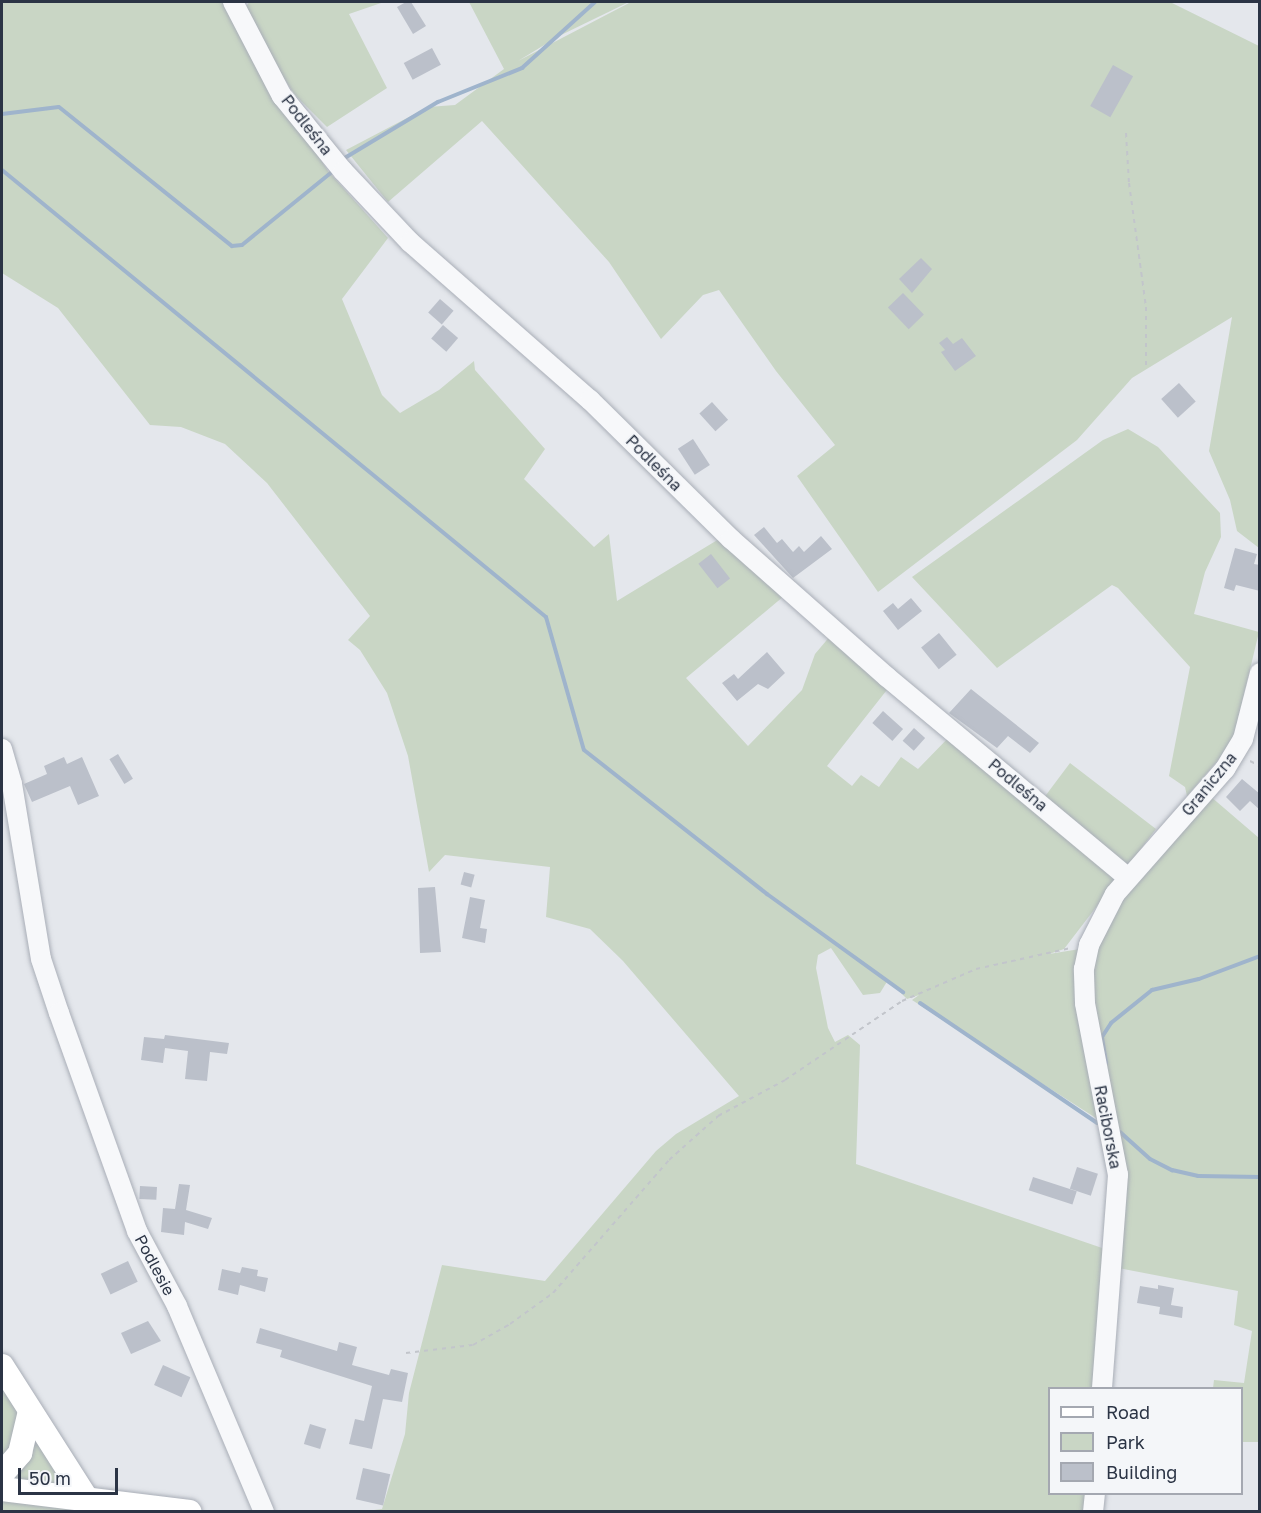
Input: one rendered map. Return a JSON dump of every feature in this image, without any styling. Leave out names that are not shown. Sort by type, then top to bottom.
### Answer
[{"type":"main road","points":[[2,1366],[86,1498]]},
{"type":"main road","points":[[2,1474],[20,1453],[30,1411]]},
{"type":"main road","points":[[2,1489],[190,1512]]},
{"type":"street","name":"Podleśna","points":[[233,2],[282,96],[343,171],[410,242],[590,400],[756,562],[887,677],[1128,878]]},
{"type":"street","name":"Graniczna","points":[[1128,878],[1225,770],[1243,740],[1260,673]]},
{"type":"street","name":"Podlesie","points":[[2,749],[12,784],[41,959],[58,1013],[137,1231],[177,1306],[264,1512]]},
{"type":"street","name":"Raciborska","points":[[1102,1387],[1118,1175],[1085,1003],[1084,969],[1089,945],[1115,894],[1128,878]]},
{"type":"street","points":[[1093,1512],[1095,1495]]},
{"type":"path","points":[[1126,133],[1129,183],[1146,307],[1146,369]]},
{"type":"path","points":[[406,1353],[473,1345],[510,1324],[553,1293],[669,1160],[718,1116],[785,1080],[902,1001],[976,969],[1089,945]]},
{"type":"green space","points":[[2,2],[224,2],[239,33],[328,171],[388,238],[342,299],[382,395],[400,413],[439,390],[474,361],[475,370],[545,449],[524,479],[594,547],[609,534],[617,601],[719,539],[784,596],[686,678],[748,746],[802,690],[815,654],[831,635],[890,686],[827,766],[852,786],[861,775],[879,787],[901,757],[918,769],[954,732],[1043,799],[1070,763],[1156,829],[1064,949],[1049,954],[1080,949],[1102,1122],[912,1000],[919,995],[907,999],[888,980],[880,993],[863,995],[831,948],[818,955],[816,968],[828,1028],[835,1042],[848,1035],[860,1045],[856,1164],[1108,1250],[1095,1387],[1048,1387],[1048,1495],[1086,1495],[1084,1511],[366,1511],[382,1509],[405,1434],[409,1393],[442,1265],[545,1281],[656,1151],[676,1134],[739,1096],[623,961],[590,929],[546,917],[550,867],[445,855],[429,872],[408,756],[387,693],[360,650],[348,640],[370,616],[267,483],[225,444],[181,427],[150,425],[58,308],[2,273]]},
{"type":"green space","points":[[249,2],[384,2],[349,14],[387,88],[327,127],[294,94],[267,52],[245,9]]},
{"type":"green space","points":[[469,2],[629,2],[1170,2],[1259,46],[1259,548],[1237,531],[1230,500],[1209,451],[1232,317],[1132,378],[1077,440],[878,592],[797,476],[835,445],[776,371],[719,290],[703,295],[661,339],[609,262],[482,121],[388,202],[346,150],[428,107],[455,105],[504,69]],"holes":[[[629,3],[518,61],[559,36]]]},
{"type":"green space","points":[[1128,429],[1158,447],[1220,513],[1221,537],[1205,572],[1194,614],[1259,632],[1232,744],[1187,796],[1185,787],[1169,776],[1190,667],[1118,588],[1112,585],[997,668],[912,577],[1103,440]]},
{"type":"green space","points":[[1210,796],[1259,838],[1259,1442],[1243,1442],[1243,1387],[1213,1387],[1214,1380],[1244,1383],[1252,1331],[1234,1325],[1238,1291],[1113,1267],[1118,1175],[1084,969],[1136,876]]},
{"type":"green space","points":[[2,1379],[19,1409],[17,1439],[2,1462]]},
{"type":"green space","points":[[36,1432],[61,1476],[63,1487],[11,1480]]},
{"type":"green space","points":[[2,1498],[127,1511],[2,1511]]},
{"type":"building","points":[[411,2],[426,26],[413,34],[397,7]]},
{"type":"building","points":[[432,48],[441,65],[413,80],[404,63]]},
{"type":"building","points":[[1113,65],[1133,76],[1110,117],[1090,106]]},
{"type":"building","points":[[921,258],[932,269],[912,293],[899,279]]},
{"type":"building","points":[[903,293],[924,315],[909,329],[888,308]]},
{"type":"building","points":[[440,299],[454,311],[442,324],[428,313]]},
{"type":"building","points":[[443,325],[458,338],[446,352],[431,339]]},
{"type":"building","points":[[947,337],[953,344],[962,338],[976,356],[955,371],[941,352],[945,350],[939,343]]},
{"type":"building","points":[[1179,383],[1196,402],[1178,418],[1161,399]]},
{"type":"building","points":[[712,402],[728,420],[715,431],[699,413]]},
{"type":"building","points":[[693,439],[710,465],[695,475],[678,449]]},
{"type":"building","points":[[764,527],[777,543],[782,539],[793,552],[799,546],[804,552],[821,536],[832,549],[793,578],[754,535]]},
{"type":"building","points":[[1235,548],[1257,554],[1254,564],[1260,565],[1260,591],[1236,585],[1234,591],[1224,588]]},
{"type":"building","points":[[711,554],[730,578],[717,588],[698,564]]},
{"type":"building","points":[[911,598],[922,611],[898,630],[883,611],[893,603],[898,609]]},
{"type":"building","points":[[939,633],[957,655],[939,669],[921,647]]},
{"type":"building","points":[[767,652],[785,673],[768,689],[758,684],[737,701],[722,683],[734,674],[738,679]]},
{"type":"building","points":[[971,689],[1039,743],[1030,753],[1008,736],[997,748],[949,713]]},
{"type":"building","points":[[883,711],[903,729],[892,741],[872,723]]},
{"type":"building","points":[[914,728],[925,738],[914,751],[903,741]]},
{"type":"building","points":[[118,754],[133,779],[124,784],[109,759]]},
{"type":"building","points":[[64,757],[67,764],[82,757],[99,796],[78,805],[70,786],[32,802],[24,784],[47,774],[44,766]]},
{"type":"building","points":[[1242,779],[1260,794],[1260,810],[1250,801],[1240,811],[1226,797]]},
{"type":"building","points":[[464,872],[475,875],[471,887],[461,885]]},
{"type":"building","points":[[435,887],[441,952],[420,953],[418,888]]},
{"type":"building","points":[[470,897],[485,900],[480,928],[487,929],[485,943],[462,938]]},
{"type":"building","points":[[165,1035],[229,1043],[227,1054],[210,1052],[207,1081],[185,1079],[188,1051],[165,1048],[163,1063],[141,1060],[144,1037],[164,1039]]},
{"type":"building","points":[[1077,1167],[1098,1174],[1091,1196],[1070,1189]]},
{"type":"building","points":[[1033,1177],[1077,1191],[1072,1205],[1029,1190]]},
{"type":"building","points":[[179,1184],[190,1185],[186,1210],[212,1218],[208,1229],[185,1222],[184,1235],[161,1232],[163,1208],[175,1209]]},
{"type":"building","points":[[140,1186],[157,1187],[156,1200],[139,1199]]},
{"type":"building","points":[[128,1261],[138,1282],[111,1295],[101,1274]]},
{"type":"building","points":[[242,1267],[258,1270],[257,1276],[268,1278],[265,1292],[240,1285],[238,1295],[218,1290],[222,1269],[240,1273]]},
{"type":"building","points":[[1158,1285],[1174,1288],[1171,1305],[1183,1307],[1182,1318],[1159,1314],[1160,1307],[1137,1303],[1140,1286],[1158,1289]]},
{"type":"building","points":[[148,1321],[161,1341],[131,1354],[121,1333]]},
{"type":"building","points":[[260,1328],[337,1351],[339,1342],[357,1347],[352,1365],[389,1375],[391,1369],[408,1373],[402,1402],[383,1399],[372,1449],[349,1444],[355,1419],[364,1421],[372,1386],[280,1357],[282,1350],[256,1343]]},
{"type":"building","points":[[163,1365],[190,1377],[181,1397],[154,1385]]},
{"type":"building","points":[[310,1424],[326,1429],[320,1449],[304,1444]]},
{"type":"building","points":[[363,1468],[390,1474],[383,1505],[356,1499]]},
{"type":"waterway","points":[[343,159],[438,102],[522,68],[595,2]]},
{"type":"waterway","points":[[2,114],[59,107],[232,246],[242,245],[333,171]]},
{"type":"waterway","points":[[2,170],[546,617],[584,750],[767,894],[903,992]]},
{"type":"waterway","points":[[1106,1063],[1102,1037],[1111,1023],[1152,990],[1199,979],[1260,956]]},
{"type":"waterway","points":[[920,1003],[1097,1123]]},
{"type":"waterway","points":[[1120,1132],[1150,1159],[1172,1170],[1198,1176],[1260,1177]]}]
